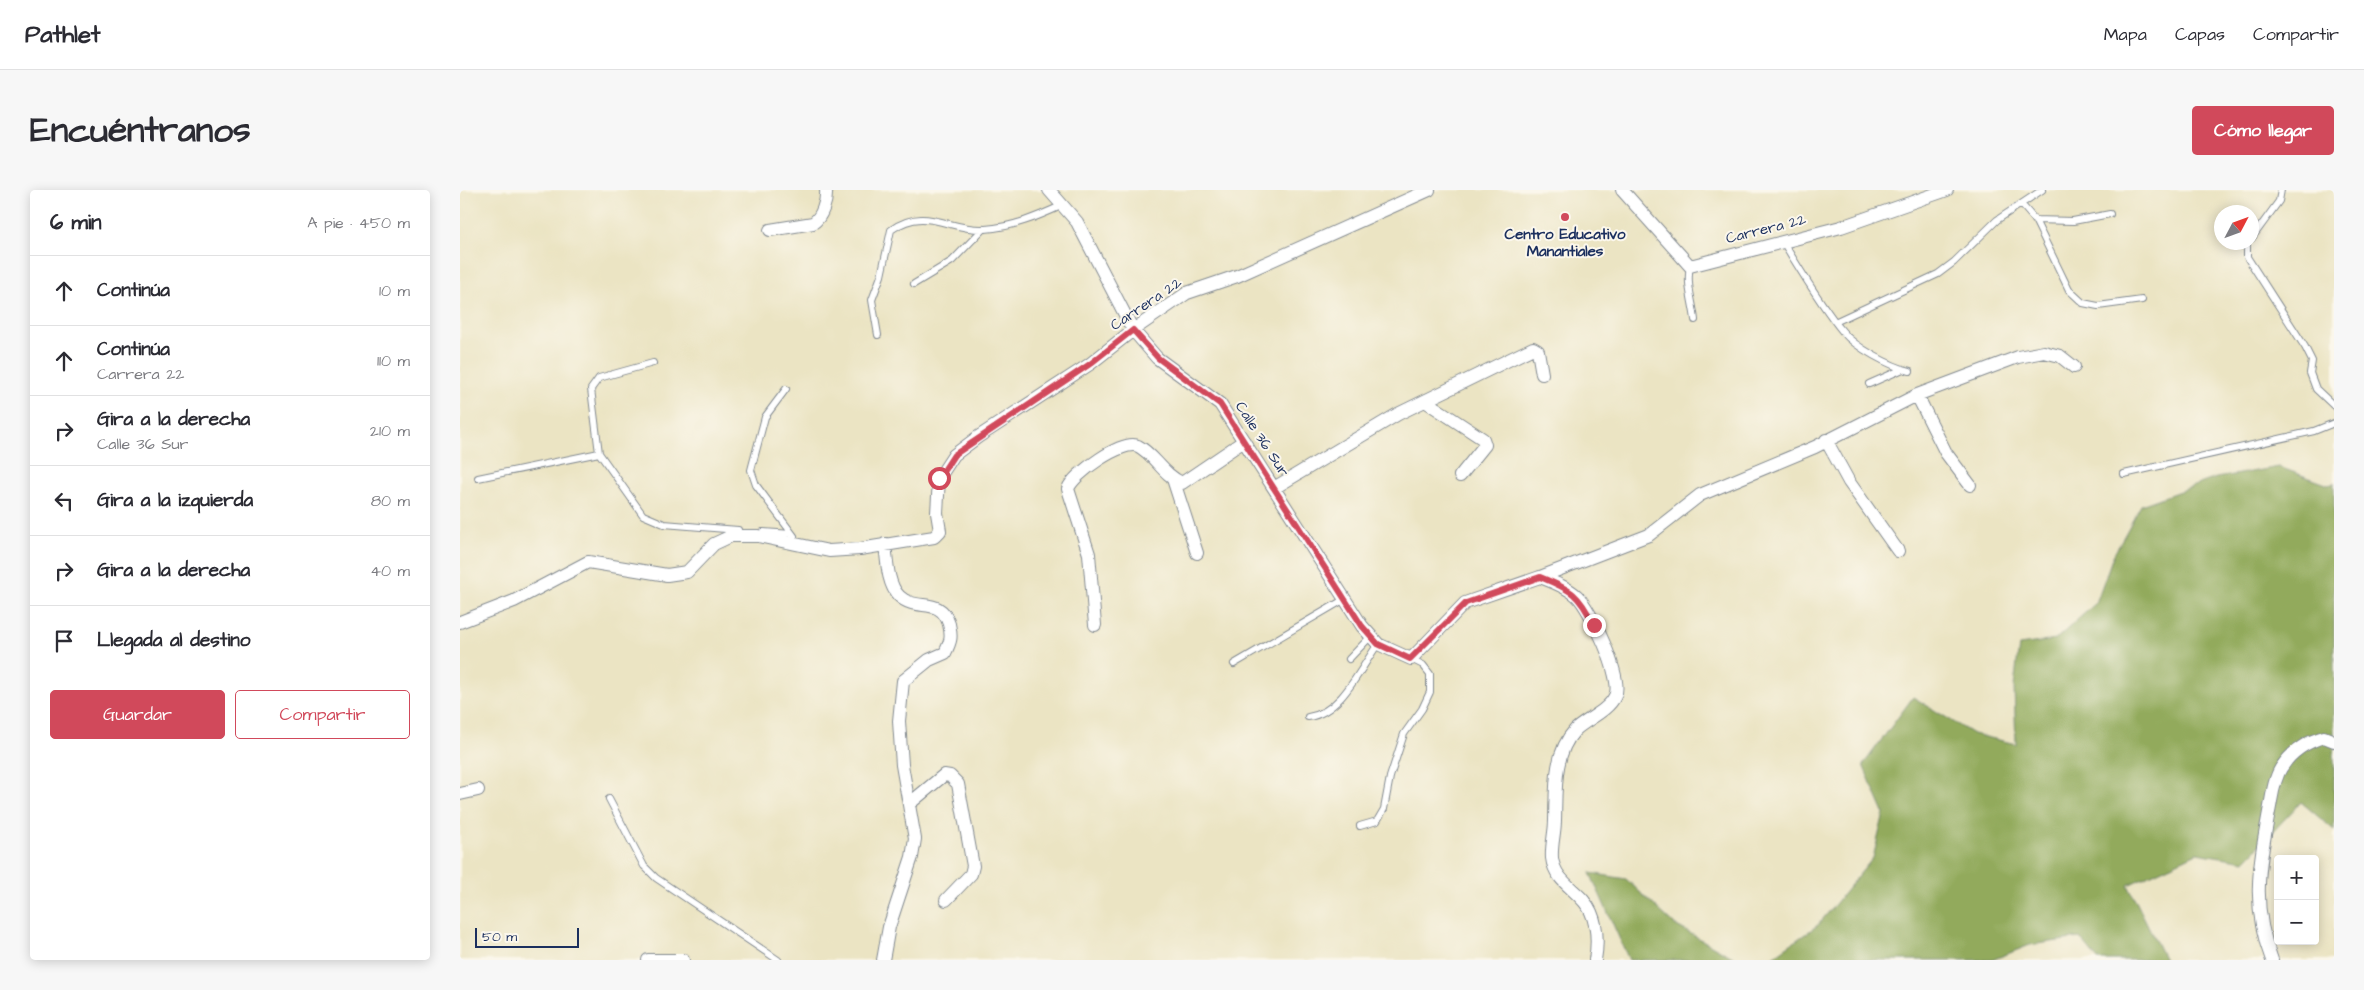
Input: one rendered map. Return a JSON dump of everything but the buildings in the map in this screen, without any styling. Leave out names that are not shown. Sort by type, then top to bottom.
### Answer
[{"type":"street","points":[[770,230],[813,223],[817,220],[827,198],[826,190]]},
{"type":"street","name":"Calle 36 Sur","points":[[1049,190],[1077,222],[1133,330],[1158,358],[1220,404],[1345,599],[1375,640],[1410,659]]},
{"type":"street","name":"Carrera 22","points":[[884,544],[934,537],[940,530],[937,513],[939,478],[954,455],[1090,364],[1133,330],[1187,293],[1237,276],[1429,190]]},
{"type":"street","points":[[1622,190],[1690,266]]},
{"type":"street","name":"Carrera 22","points":[[1690,266],[1841,227],[1947,190]]},
{"type":"street","points":[[1274,488],[1398,414],[1533,348],[1538,352],[1542,374]]},
{"type":"street","points":[[1410,659],[1466,603],[1540,577],[1648,535],[1700,495],[1815,447],[1917,395],[2018,357],[2044,352],[2060,356],[2074,367]]},
{"type":"street","points":[[1917,395],[1946,453],[1970,485]]},
{"type":"street","points":[[1425,400],[1483,440],[1485,445],[1460,476]]},
{"type":"street","points":[[1095,625],[1089,554],[1068,489],[1070,482],[1088,466],[1130,444],[1138,446],[1172,479],[1182,483],[1188,481],[1244,440]]},
{"type":"street","points":[[1826,440],[1849,482],[1898,551]]},
{"type":"street","points":[[1172,479],[1197,553]]},
{"type":"street","points":[[460,622],[514,601],[588,562],[667,574],[687,572],[714,544],[731,536],[758,536],[829,551],[860,549],[884,544],[889,575],[899,596],[918,605],[935,606],[946,613],[952,637],[946,653],[929,660],[903,681],[899,721],[902,765],[915,839],[912,856],[889,927],[883,960]]},
{"type":"street","points":[[1540,577],[1559,585],[1583,602],[1606,646],[1618,684],[1616,696],[1576,729],[1564,743],[1559,761],[1555,799],[1556,822],[1552,858],[1556,874],[1591,911],[1598,937],[1595,960]]},
{"type":"street","points":[[2272,960],[2260,915],[2257,884],[2258,869],[2276,777],[2287,759],[2304,745],[2324,737],[2334,741]]},
{"type":"street","points":[[909,804],[944,775],[950,776],[958,784],[973,866],[971,874],[946,900]]},
{"type":"street","points":[[460,794],[478,790]]},
{"type":"street","points":[[648,960],[683,960]]},
{"type":"lane","points":[[1836,321],[1938,274],[1954,262],[1997,220],[2042,190]]},
{"type":"lane","points":[[2259,228],[2279,201],[2281,190]]},
{"type":"lane","points":[[2022,204],[2035,220],[2069,290],[2083,302],[2098,306],[2142,300]]},
{"type":"lane","points":[[878,335],[872,300],[881,276],[891,230],[905,220],[930,218],[957,226],[983,229],[1029,221],[1063,206]]},
{"type":"lane","points":[[2035,220],[2073,221],[2110,214]]},
{"type":"lane","points":[[914,284],[952,261],[983,229]]},
{"type":"lane","points":[[1783,241],[1844,333],[1878,358],[1906,370],[1869,384]]},
{"type":"lane","points":[[2247,250],[2247,257],[2305,346],[2312,361],[2310,373],[2316,389],[2334,406]]},
{"type":"lane","points":[[1690,266],[1687,280],[1693,298],[1695,320]]},
{"type":"lane","points":[[653,363],[599,378],[591,389],[599,453],[643,515],[664,524],[792,534]]},
{"type":"lane","points":[[786,389],[765,417],[751,470],[756,485],[800,545]]},
{"type":"lane","points":[[2124,474],[2314,431],[2334,424]]},
{"type":"lane","points":[[478,478],[599,453]]},
{"type":"lane","points":[[1234,664],[1345,599]]},
{"type":"lane","points":[[1349,659],[1375,640]]},
{"type":"lane","points":[[1308,717],[1325,712],[1340,698],[1375,640]]},
{"type":"lane","points":[[1360,826],[1377,821],[1384,809],[1390,777],[1404,734],[1422,709],[1430,692],[1430,674],[1423,665],[1410,659]]},
{"type":"lane","points":[[609,799],[644,866],[656,878],[778,960]]},
{"type":"green space","points":[[2279,467],[2329,485],[2334,483],[2334,830],[2301,802],[2245,861],[2197,853],[2128,885],[2165,960],[2098,960],[2080,938],[2030,945],[1992,960],[1768,960],[1818,925],[1873,858],[1884,813],[1863,765],[1913,697],[1973,734],[2016,744],[2014,687],[2019,645],[2055,640],[2096,603],[2113,556],[2141,505],[2216,478]]},
{"type":"green space","points":[[1590,873],[1626,879],[1675,925],[1738,960],[1629,960]]},
{"type":"place","name":"Centro Educativo Manantiales","points":[[1565,217]]},
{"type":"route","points":[[939,478],[954,455],[978,437],[1090,364],[1133,330],[1158,358],[1220,404],[1362,626],[1378,644],[1410,659],[1466,603],[1540,577],[1576,595],[1583,602],[1594,625]]}]
